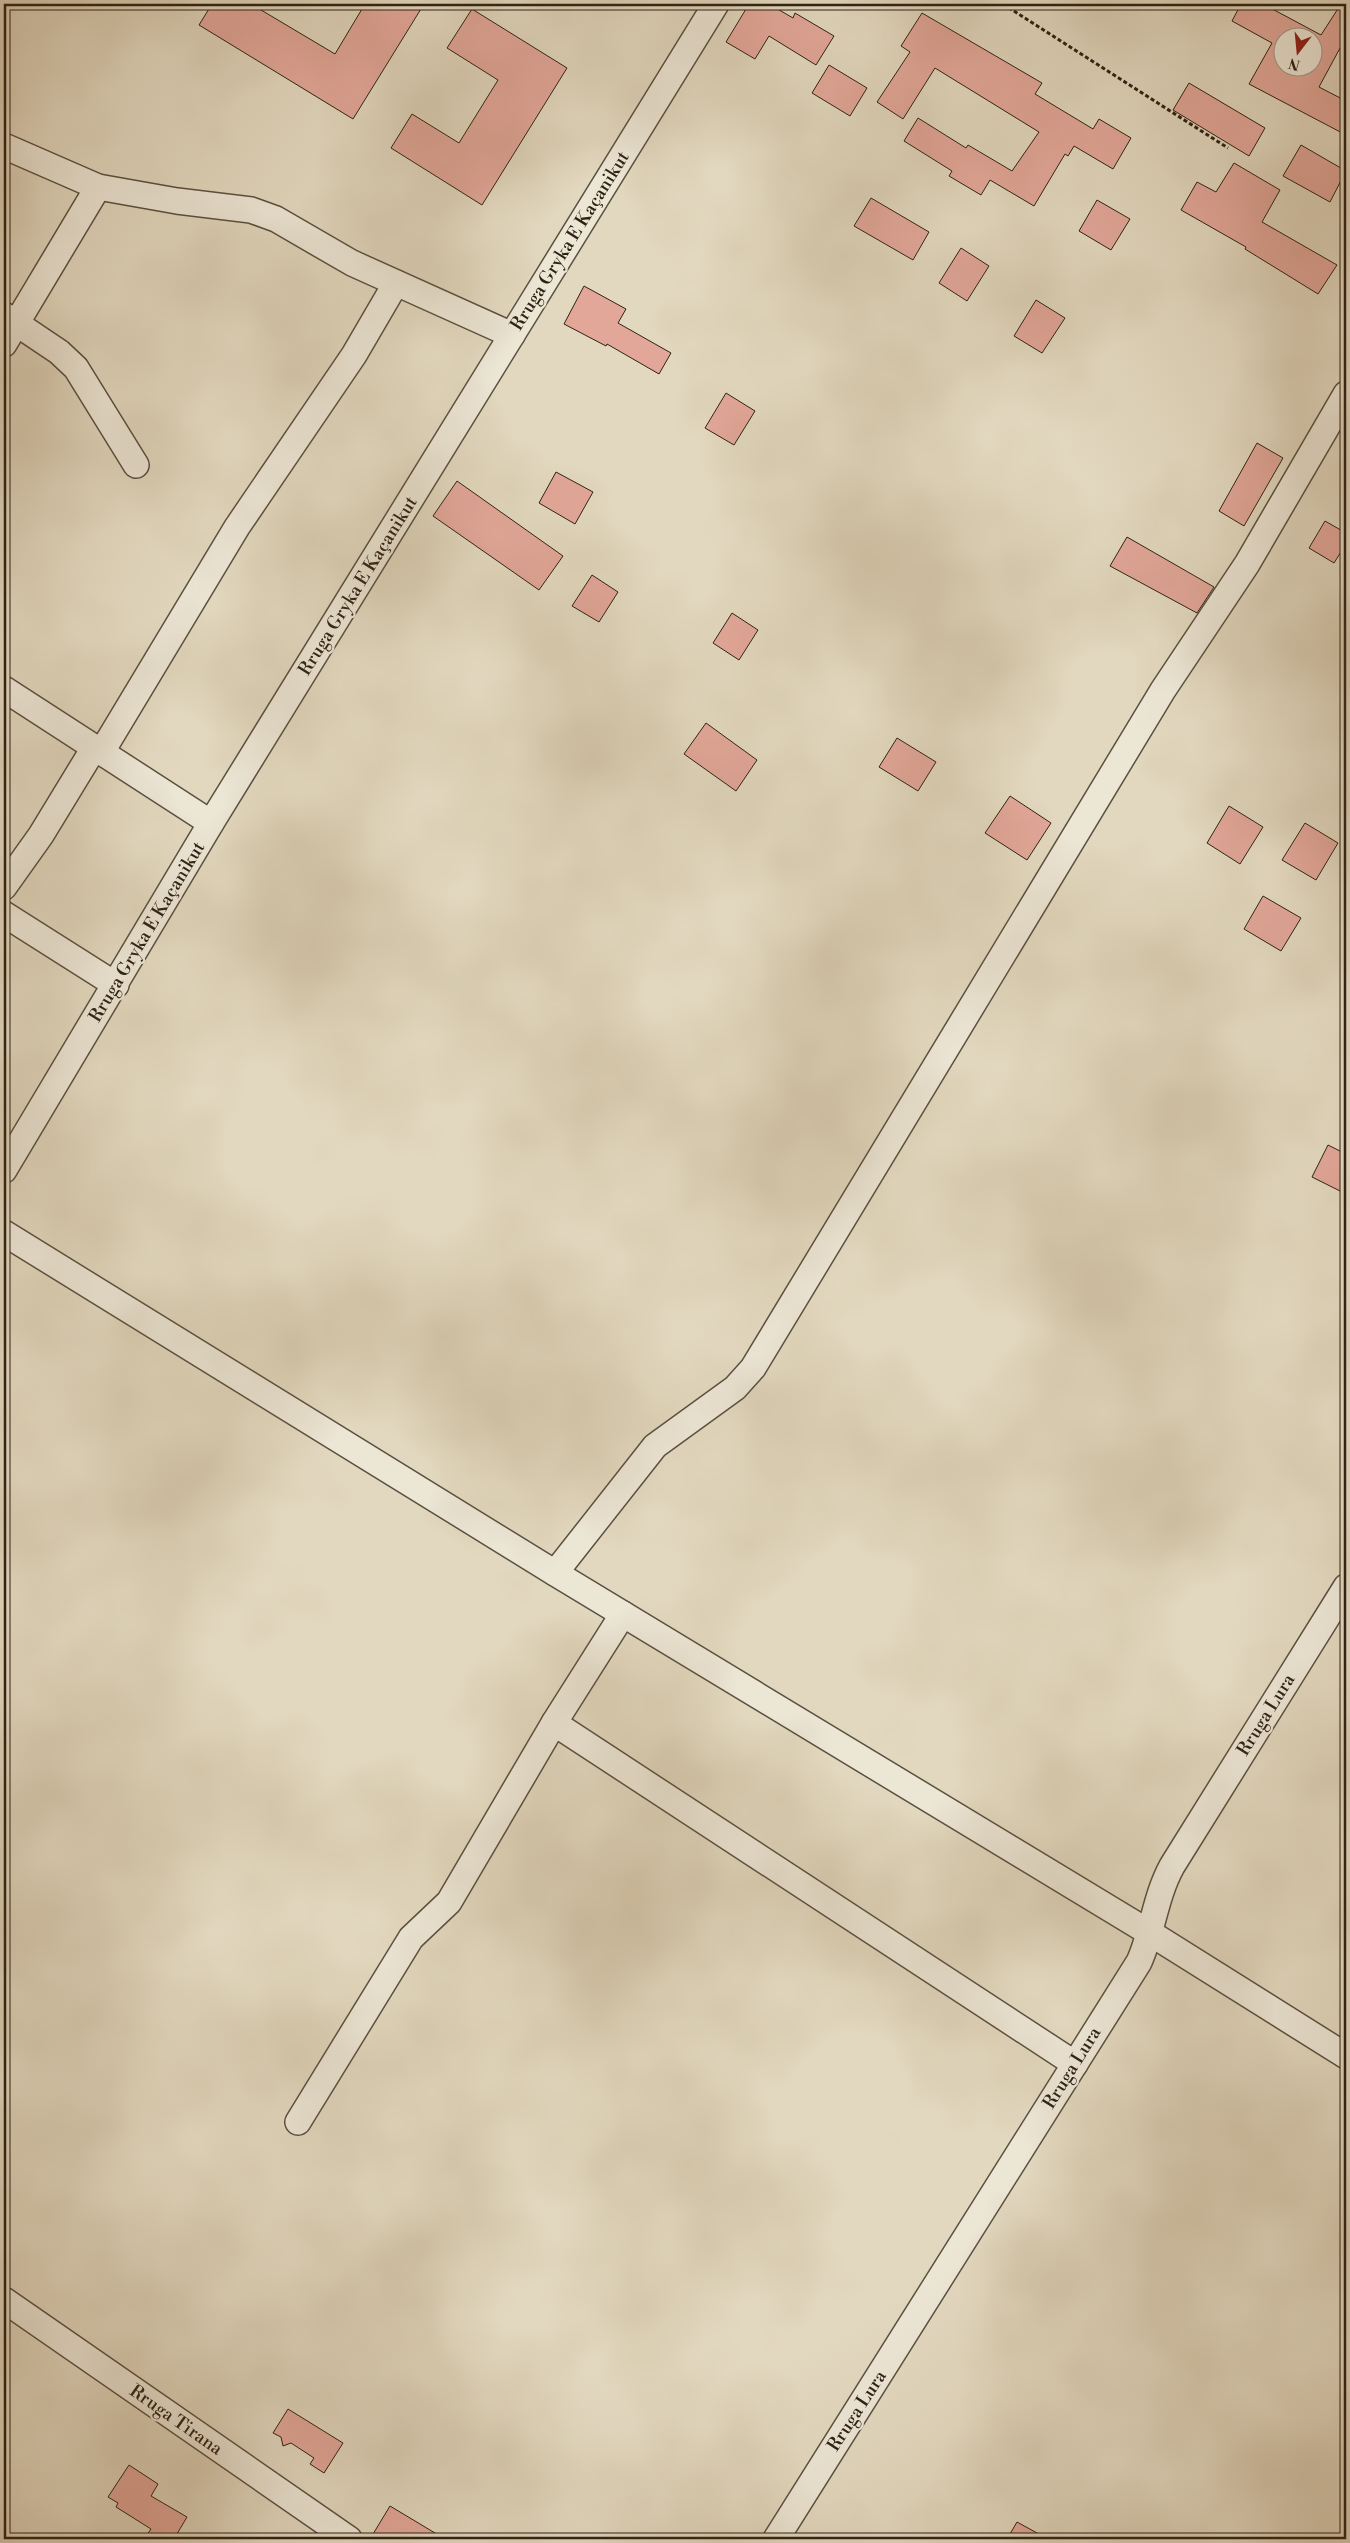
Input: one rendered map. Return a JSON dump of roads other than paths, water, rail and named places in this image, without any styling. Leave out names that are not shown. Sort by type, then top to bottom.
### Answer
[{"type":"street","name":"Rruga Gryka E Kaçanikut","points":[[4,1170],[116,986],[211,824],[716,4]]},
{"type":"street","points":[[4,146],[98,187],[168,200],[250,210],[276,219],[352,263],[512,335]]},
{"type":"street","points":[[98,187],[8,327],[76,368],[136,465]]},
{"type":"street","points":[[4,886],[97,751],[237,527],[354,355],[396,283]]},
{"type":"street","points":[[556,1573],[655,1446],[735,1388],[753,1368],[1163,690],[1247,564],[1346,394]]},
{"type":"street","points":[[5,693],[211,824]]},
{"type":"street","points":[[4,914],[116,986]]},
{"type":"street","points":[[4,1233],[623,1614],[1150,1933],[1346,2056]]},
{"type":"street","name":"Rruga Lura","points":[[776,2539],[1138,1962],[1150,1933],[1162,1884],[1346,1587]]},
{"type":"street","points":[[298,2122],[411,1938],[449,1902],[554,1723],[623,1614]]},
{"type":"street","points":[[554,1723],[1075,2064]]},
{"type":"street","name":"Rruga Tirana","points":[[4,2300],[350,2539]]}]
